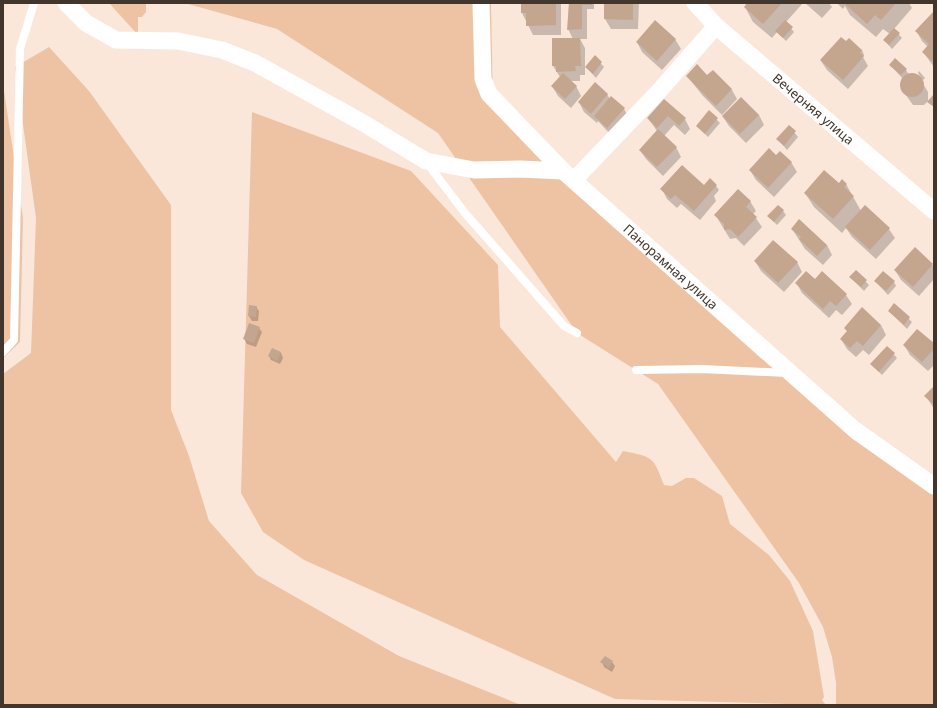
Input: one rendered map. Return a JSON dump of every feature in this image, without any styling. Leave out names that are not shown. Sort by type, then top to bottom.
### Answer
[{"type":"street","points":[[66,3],[86,23],[116,40],[178,41],[222,50],[255,63],[365,124],[426,161],[474,170],[520,169],[569,175],[660,90],[716,26]]},
{"type":"street","name":"Панорамная улица","points":[[481,3],[483,79],[488,94],[569,175],[855,430],[934,486]]},
{"type":"street","name":"Вечерняя улица","points":[[695,3],[716,26],[934,211]]},
{"type":"lane","points":[[3,352],[14,340],[20,49],[34,3]]},
{"type":"lane","points":[[426,161],[466,213],[514,269],[544,301],[564,326],[577,333]]},
{"type":"lane","points":[[636,370],[702,369],[791,373]]},
{"type":"shaded area","points":[[109,3],[146,3],[146,12],[142,17],[138,17],[138,35]]},
{"type":"shaded area","points":[[146,3],[491,3],[493,104],[564,179],[934,495],[934,705],[836,705],[836,683],[832,657],[823,627],[799,583],[658,384],[577,333],[438,133],[277,29],[188,4]]},
{"type":"shaded area","points":[[49,47],[89,91],[171,205],[171,410],[189,456],[209,521],[257,575],[399,656],[521,705],[3,705],[3,374],[31,353],[36,218],[15,67]]},
{"type":"shaded area","points":[[3,84],[23,218],[20,342],[3,358]]},
{"type":"shaded area","points":[[252,112],[411,171],[498,265],[500,327],[616,462],[623,451],[641,455],[651,459],[657,468],[664,485],[672,486],[686,478],[694,478],[722,496],[730,524],[769,555],[790,581],[813,631],[824,697],[822,700],[826,705],[615,699],[304,560],[263,532],[241,493]]},
{"type":"building","points":[[521,3],[556,3],[556,25],[526,26],[526,13],[521,13]]},
{"type":"building","points":[[569,3],[592,3],[592,5],[582,5],[582,29],[567,30]]},
{"type":"building","points":[[604,3],[633,3],[633,20],[604,19]]},
{"type":"building","points":[[747,3],[782,3],[763,24],[744,7]]},
{"type":"building","points":[[844,3],[896,3],[881,20],[875,15],[867,24]]},
{"type":"building","points":[[933,12],[934,59],[932,61],[922,52],[929,44],[915,31]]},
{"type":"building","points":[[655,20],[676,39],[657,61],[636,42]]},
{"type":"building","points":[[785,20],[793,27],[783,38],[775,31]]},
{"type":"building","points":[[894,28],[900,33],[889,45],[883,40]]},
{"type":"building","points":[[841,37],[846,41],[849,38],[862,50],[860,53],[864,56],[843,80],[820,60]]},
{"type":"building","points":[[552,38],[580,38],[581,66],[575,66],[576,71],[556,72],[556,66],[552,66]]},
{"type":"building","points":[[595,55],[602,62],[593,74],[585,67]]},
{"type":"building","points":[[895,58],[907,69],[901,75],[889,65]]},
{"type":"building","points":[[697,64],[707,75],[713,70],[732,89],[716,106],[686,76]]},
{"type":"building","points":[[563,73],[577,86],[565,99],[551,86]]},
{"type":"building","points":[[912,73],[920,77],[924,85],[920,93],[912,97],[904,93],[900,85],[904,77]]},
{"type":"building","points":[[595,82],[608,94],[591,114],[578,102]]},
{"type":"building","points":[[933,95],[934,96],[934,107],[927,102]]},
{"type":"building","points":[[611,96],[625,108],[607,128],[594,116]]},
{"type":"building","points":[[741,97],[759,115],[740,134],[722,116]]},
{"type":"building","points":[[664,99],[686,118],[679,126],[668,116],[657,128],[647,118]]},
{"type":"building","points":[[709,110],[718,118],[705,134],[696,126]]},
{"type":"building","points":[[789,125],[796,131],[784,146],[776,139]]},
{"type":"building","points":[[658,129],[677,147],[657,167],[639,150]]},
{"type":"building","points":[[769,148],[776,155],[780,151],[792,162],[768,188],[749,170]]},
{"type":"building","points":[[682,165],[704,185],[710,178],[717,185],[694,211],[675,195],[671,199],[660,189]]},
{"type":"building","points":[[824,170],[839,183],[842,179],[847,184],[844,187],[854,196],[833,219],[804,193]]},
{"type":"building","points":[[738,189],[751,201],[746,207],[757,217],[738,237],[730,229],[724,230],[724,224],[714,215]]},
{"type":"building","points":[[778,205],[784,210],[774,222],[767,216]]},
{"type":"building","points":[[865,205],[890,228],[870,250],[845,227]]},
{"type":"building","points":[[799,219],[827,245],[817,256],[799,239],[801,237],[791,229]]},
{"type":"building","points":[[773,240],[798,262],[778,283],[754,261]]},
{"type":"building","points":[[915,247],[933,264],[913,287],[894,270]]},
{"type":"building","points":[[856,270],[867,280],[861,287],[849,277]]},
{"type":"building","points":[[806,271],[815,279],[822,271],[847,294],[836,306],[830,301],[823,309],[795,283]]},
{"type":"building","points":[[883,271],[895,281],[886,291],[874,281]]},
{"type":"building","points":[[894,303],[910,317],[904,325],[888,311]]},
{"type":"building","points":[[249,305],[257,306],[256,317],[248,316]]},
{"type":"building","points":[[862,307],[881,325],[863,346],[857,341],[850,348],[840,339],[847,331],[844,328]]},
{"type":"building","points":[[249,323],[260,327],[254,343],[243,339]]},
{"type":"building","points":[[917,329],[934,343],[934,349],[922,362],[903,345]]},
{"type":"building","points":[[887,346],[895,353],[879,372],[870,364]]},
{"type":"building","points":[[272,348],[281,352],[277,361],[268,356]]},
{"type":"building","points":[[934,386],[934,405],[924,396]]},
{"type":"building","points":[[605,656],[613,661],[609,668],[600,662]]}]
